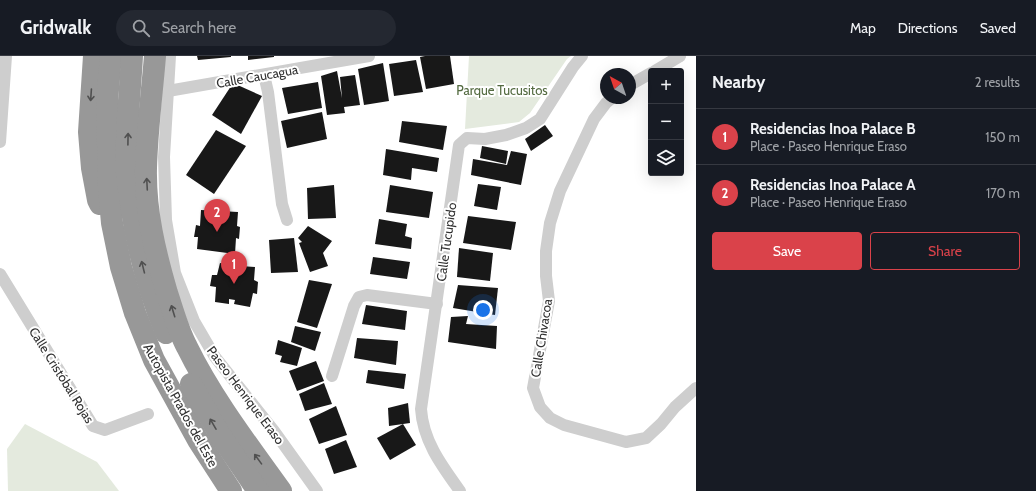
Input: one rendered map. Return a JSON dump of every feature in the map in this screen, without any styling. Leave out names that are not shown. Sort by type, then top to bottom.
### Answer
[{"type":"highway","points":[[94,56],[89,132],[92,168],[98,200],[112,223]]},
{"type":"highway","name":"Autopista Prados del Este","points":[[111,56],[108,109],[109,190],[112,223],[121,267],[135,313],[151,355],[198,440],[231,491]]},
{"type":"highway","name":"Autopista Prados del Este","points":[[132,56],[127,174],[135,229],[148,285],[175,354],[193,389],[220,435],[258,491]]},
{"type":"highway","points":[[155,56],[146,168],[147,198],[151,231],[159,265],[175,318],[186,346],[230,419],[281,491]]},
{"type":"street","points":[[0,142],[6,56]]},
{"type":"street","name":"Paseo Henrique Eraso","points":[[170,56],[164,157],[166,220],[175,273],[194,321],[215,357],[274,431],[317,491]]},
{"type":"street","name":"Calle Caucagua","points":[[168,91],[369,56]]},
{"type":"street","name":"Calle Tucupido","points":[[460,491],[430,444],[422,421],[423,399],[459,145],[467,138],[485,139],[506,135],[526,128],[540,119],[573,67],[582,56]]},
{"type":"street","points":[[660,68],[680,56]]},
{"type":"street","points":[[264,75],[268,92],[282,204],[287,220]]},
{"type":"street","points":[[636,82],[648,75]]},
{"type":"street","name":"Calle Chivacoa","points":[[605,104],[591,125],[560,191],[550,223],[546,251],[546,276],[549,301],[533,388],[540,407],[550,418],[564,425],[626,442],[646,438],[696,388]]},
{"type":"street","name":"Calle Cristóbal Rojas","points":[[0,274],[93,426],[105,430],[148,414]]},
{"type":"street","points":[[332,376],[358,297],[367,295],[437,304]]},
{"type":"green space","name":"Parque Tucusitos","points":[[469,56],[571,56],[567,59],[530,113],[519,122],[465,129]]},
{"type":"green space","points":[[25,424],[97,462],[119,491],[8,491],[7,449]]},
{"type":"building","points":[[197,56],[231,56],[231,57],[198,60]]},
{"type":"building","points":[[248,56],[274,56],[274,57],[248,60]]},
{"type":"building","points":[[450,56],[454,84],[426,89],[420,57]]},
{"type":"building","points":[[416,60],[423,92],[394,96],[389,64]]},
{"type":"building","points":[[383,63],[389,101],[364,105],[358,69]]},
{"type":"building","points":[[337,71],[342,98],[340,77],[355,75],[360,105],[344,107],[345,113],[327,115],[321,76]]},
{"type":"building","points":[[318,82],[322,108],[288,114],[282,88]]},
{"type":"building","points":[[233,83],[262,96],[241,134],[212,115]]},
{"type":"building","points":[[322,112],[327,139],[287,148],[281,121]]},
{"type":"building","points":[[402,121],[447,126],[443,150],[399,142]]},
{"type":"building","points":[[545,125],[553,136],[531,151],[525,139]]},
{"type":"building","points":[[216,130],[246,146],[214,194],[186,175]]},
{"type":"building","points":[[482,146],[508,151],[506,164],[480,158]]},
{"type":"building","points":[[386,149],[439,158],[437,172],[412,168],[411,180],[383,175]]},
{"type":"building","points":[[511,151],[527,154],[521,185],[471,175],[473,159],[507,165]]},
{"type":"building","points":[[478,184],[501,187],[497,210],[474,206]]},
{"type":"building","points":[[334,185],[336,218],[308,219],[307,188]]},
{"type":"building","points":[[390,185],[433,192],[429,218],[386,212]]},
{"type":"building","points":[[201,210],[238,212],[237,226],[240,227],[239,239],[236,238],[235,254],[197,249],[198,237],[194,237],[196,225],[200,226]]},
{"type":"building","points":[[468,216],[516,222],[511,250],[463,243]]},
{"type":"building","points":[[379,219],[407,224],[405,236],[412,238],[411,249],[375,244]]},
{"type":"building","points":[[308,226],[332,241],[323,253],[328,266],[310,272],[299,243],[302,242],[298,238]]},
{"type":"building","points":[[294,238],[298,272],[271,273],[269,240]]},
{"type":"building","points":[[459,248],[493,253],[490,281],[457,277]]},
{"type":"building","points":[[373,257],[410,262],[407,279],[370,274]]},
{"type":"building","points":[[220,263],[236,266],[235,270],[239,270],[240,266],[255,267],[254,280],[258,282],[257,294],[253,293],[250,307],[234,304],[235,300],[229,299],[229,304],[215,302],[216,287],[210,286],[212,275],[217,275]]},
{"type":"building","points":[[309,280],[332,284],[317,328],[297,322]]},
{"type":"building","points":[[458,285],[498,288],[495,315],[453,308]]},
{"type":"building","points":[[366,305],[407,311],[405,330],[362,324]]},
{"type":"building","points":[[468,316],[466,324],[497,326],[496,349],[448,342],[451,317]]},
{"type":"building","points":[[295,326],[321,332],[315,351],[291,342]]},
{"type":"building","points":[[357,338],[398,341],[396,365],[354,358]]},
{"type":"building","points":[[278,340],[302,348],[297,366],[280,362],[282,356],[275,354]]},
{"type":"building","points":[[316,361],[324,381],[297,391],[289,371]]},
{"type":"building","points":[[368,370],[406,374],[404,389],[366,383]]},
{"type":"building","points":[[324,383],[332,404],[305,411],[299,394]]},
{"type":"building","points":[[408,403],[410,423],[389,426],[388,408]]},
{"type":"building","points":[[336,406],[347,435],[319,444],[309,419]]},
{"type":"building","points":[[403,424],[416,445],[390,460],[377,438]]},
{"type":"building","points":[[346,440],[357,467],[334,474],[325,449]]},
{"type":"place","name":"Residencias Inoa Palace A","points":[[217,232]]},
{"type":"place","name":"Residencias Inoa Palace B","points":[[234,284]]}]
